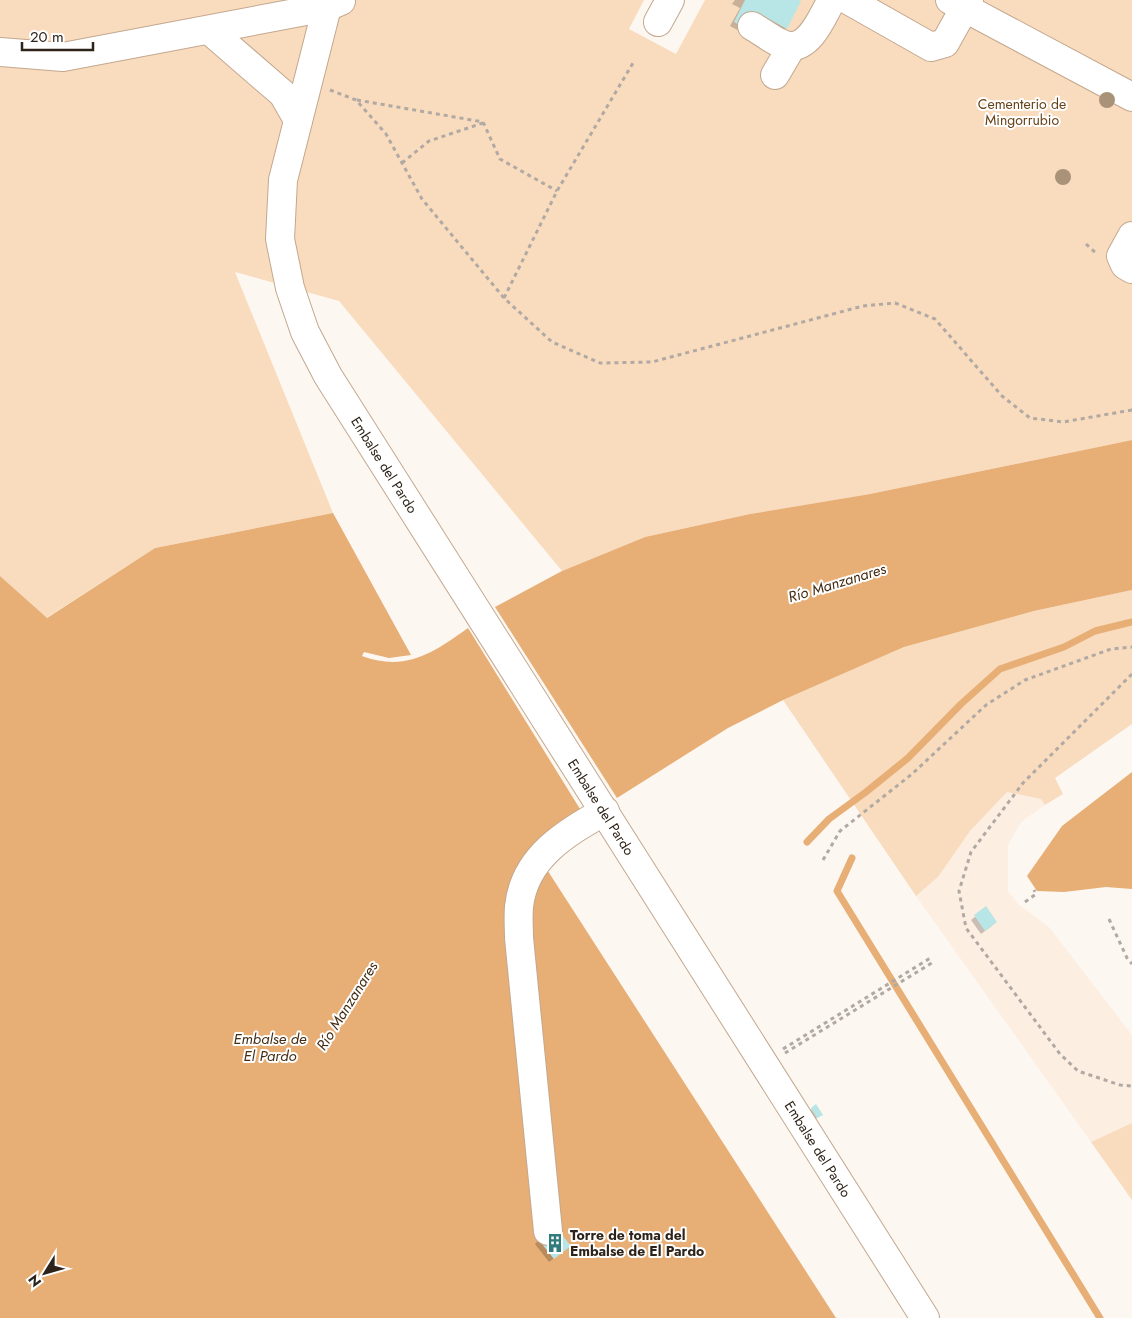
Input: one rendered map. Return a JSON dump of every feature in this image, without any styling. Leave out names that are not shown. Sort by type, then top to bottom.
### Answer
[{"type":"street","points":[[752,26],[784,44],[792,46],[802,42],[812,33],[832,0]]},
{"type":"street","points":[[848,0],[931,47],[945,43],[962,3],[1132,97]]},
{"type":"street","points":[[0,52],[63,57],[209,30],[335,3]]},
{"type":"street","name":"Embalse del Pardo","points":[[335,3],[308,81],[283,180],[280,239],[290,288],[305,332],[328,376],[925,1318]]},
{"type":"street","points":[[209,30],[283,94],[298,120]]},
{"type":"street","points":[[775,75],[792,46]]},
{"type":"street","points":[[1132,236],[1121,256],[1125,265],[1132,269]]},
{"type":"street","points":[[548,1231],[519,938],[519,907],[524,884],[546,850],[564,835],[605,811]]},
{"type":"path","points":[[504,298],[557,191],[633,63]]},
{"type":"path","points":[[308,81],[356,100],[483,122]]},
{"type":"path","points":[[356,100],[386,134],[422,199],[504,298],[552,342],[600,363],[652,362],[863,306],[895,304],[935,319],[1002,396],[1030,418],[1063,422],[1132,410]]},
{"type":"path","points":[[483,122],[500,159],[557,191]]},
{"type":"path","points":[[402,163],[429,141],[483,122]]},
{"type":"path","points":[[823,860],[840,831],[912,774],[986,704],[1025,680],[1111,649],[1132,647]]},
{"type":"path","points":[[1132,674],[1024,783],[971,852],[959,891],[966,928],[1060,1054],[1078,1071],[1120,1085],[1132,1086]]},
{"type":"path","points":[[1025,902],[1036,894],[1034,890]]},
{"type":"path","points":[[1109,919],[1127,958],[1132,964]]},
{"type":"path","points":[[764,1063],[932,957]]},
{"type":"path","points":[[764,1063],[935,961]]},
{"type":"shaded area","points":[[1007,792],[1041,799],[1045,805],[1021,822],[1008,845],[1008,891],[1018,904],[1049,927],[1132,1035],[1132,1123],[1091,1142],[916,896],[938,877],[970,831]]},
{"type":"green space","name":"Cementerio de Mingorrubio","points":[[0,0],[644,0],[629,29],[676,54],[705,0],[1132,0],[1132,440],[870,494],[750,514],[645,537],[562,571],[339,301],[235,272],[333,513],[155,548],[46,618],[0,576]]},
{"type":"green space","points":[[1132,590],[1132,724],[1055,778],[1063,794],[1045,805],[1041,799],[1007,792],[970,831],[938,877],[916,896],[783,700],[904,647],[1034,611]]},
{"type":"green space","points":[[1132,1123],[1132,1200],[1091,1142]]},
{"type":"water","name":"Río Manzanares","points":[[1132,440],[1132,590],[1034,611],[904,647],[783,700],[728,728],[617,798],[495,607],[562,571],[645,537],[750,514],[870,494]]},
{"type":"water","name":"Embalse de El Pardo","points":[[333,513],[411,655],[389,658],[364,652],[362,656],[392,662],[406,661],[431,652],[468,628],[585,817],[544,865],[836,1318],[0,1318],[0,576],[47,618],[155,548]]},
{"type":"water","points":[[1132,772],[1132,889],[1106,887],[1064,892],[1037,891],[1027,876],[1062,826]]},
{"type":"building","points":[[745,0],[801,1],[787,29],[769,19],[764,27],[750,31],[734,22]]},
{"type":"building","points":[[986,906],[997,922],[985,931],[974,915]]},
{"type":"building","points":[[816,1104],[823,1115],[817,1118],[811,1108]]},
{"type":"building","name":"Torre de toma del Embalse de El Pardo","points":[[555,1226],[571,1246],[554,1259],[538,1239]]},
{"type":"waterway","points":[[807,842],[829,819],[908,758],[961,704],[1000,669],[1064,647],[1095,631],[1132,622]]},
{"type":"waterway","points":[[852,858],[837,891],[1100,1318]]},
{"type":"place","name":"Torre de toma del Embalse de El Pardo","points":[[555,1243]]}]
